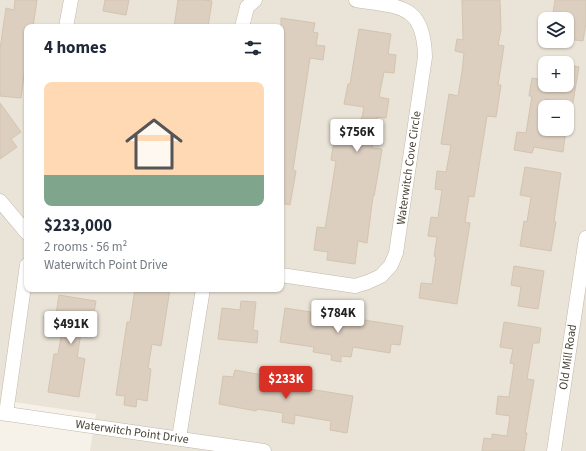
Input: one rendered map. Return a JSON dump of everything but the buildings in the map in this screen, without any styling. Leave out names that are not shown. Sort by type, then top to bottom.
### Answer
[{"type":"street","points":[[67,24],[71,0]]},
{"type":"street","points":[[243,24],[247,7],[255,0]]},
{"type":"street","name":"Waterwitch Cove Circle","points":[[284,275],[355,286],[381,276],[391,265],[396,253],[425,58],[425,40],[419,23],[411,13],[397,6],[356,0]]},
{"type":"street","points":[[0,201],[24,229]]},
{"type":"street","name":"Old Mill Road","points":[[554,451],[586,238]]},
{"type":"street","points":[[3,414],[24,284]]},
{"type":"street","points":[[179,438],[203,292]]},
{"type":"street","name":"Waterwitch Point Drive","points":[[3,414],[264,451]]},
{"type":"shaded area","points":[[0,0],[586,0],[586,451],[90,451],[96,414],[0,400]]}]
